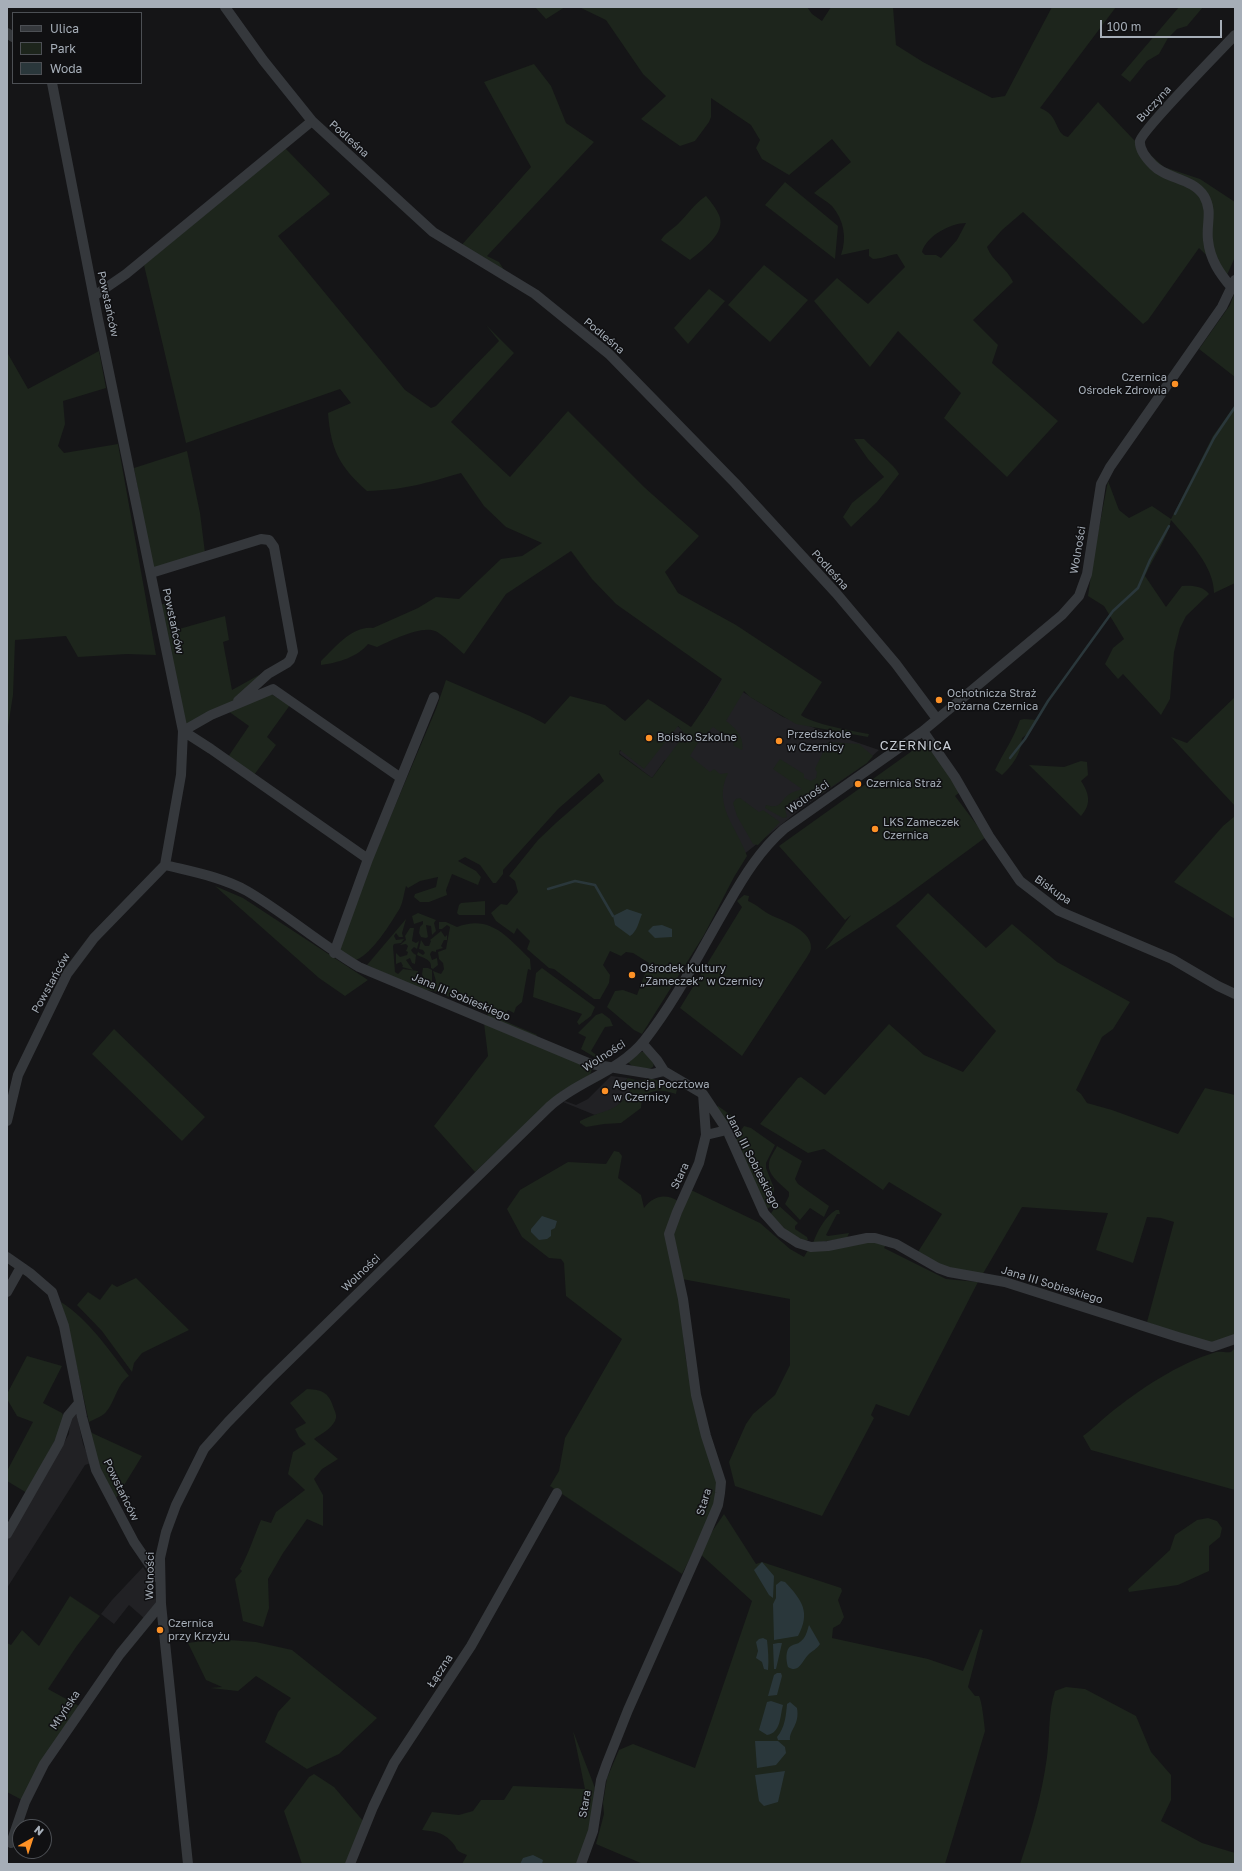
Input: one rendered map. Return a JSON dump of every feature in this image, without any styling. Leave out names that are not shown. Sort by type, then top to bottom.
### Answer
[{"type":"street","name":"Podleśna","points":[[225,7],[263,60],[312,121],[433,232],[535,294],[609,354],[735,483],[836,593],[896,664],[937,719]]},
{"type":"street","name":"Buczyna","points":[[1233,284],[1212,260],[1208,239],[1210,213],[1204,197],[1197,187],[1154,167],[1140,147],[1140,142],[1142,136],[1157,119],[1235,35]]},
{"type":"street","name":"Powstańców","points":[[7,1121],[18,1075],[67,974],[94,938],[165,865],[181,776],[183,732],[52,84]]},
{"type":"street","points":[[94,296],[126,274],[312,121]]},
{"type":"street","name":"Wolności","points":[[188,1864],[161,1604],[160,1558],[166,1532],[176,1505],[204,1449],[228,1422],[549,1106],[568,1092],[629,1056],[642,1043],[668,1007],[732,896],[758,856],[770,841],[796,820],[923,731],[1062,615],[1079,596],[1088,574],[1101,484],[1124,446],[1154,406],[1210,325],[1233,284]]},
{"type":"street","points":[[151,573],[261,539],[269,540],[274,547],[293,652],[287,663],[268,674],[232,706]]},
{"type":"street","points":[[268,674],[273,689],[401,778]]},
{"type":"street","points":[[273,689],[211,715],[183,732],[211,749],[368,859]]},
{"type":"street","points":[[334,953],[368,859],[434,697]]},
{"type":"street","name":"Biskupa","points":[[923,731],[955,776],[989,836],[1020,881],[1059,911],[1172,959],[1218,986],[1235,994]]},
{"type":"street","name":"Jana III Sobieskiego","points":[[165,865],[222,880],[247,891],[334,953],[359,967],[591,1064],[652,1074],[664,1071],[703,1094],[727,1130],[764,1213],[781,1232],[798,1243],[811,1247],[828,1246],[867,1238],[875,1238],[896,1244],[938,1268],[949,1272],[1005,1282],[1178,1337],[1212,1346],[1235,1339]]},
{"type":"street","points":[[642,1043],[657,1060],[664,1071]]},
{"type":"street","name":"Stara","points":[[581,1864],[593,1831],[601,1780],[607,1763],[716,1509],[721,1482],[706,1436],[696,1395],[683,1299],[669,1234],[699,1163],[706,1135],[703,1094]]},
{"type":"street","points":[[706,1135],[727,1130]]},
{"type":"street","name":"Powstańców","points":[[7,1257],[52,1292],[64,1326],[82,1417],[96,1470],[106,1492],[134,1542],[160,1580]]},
{"type":"street","points":[[7,1292],[21,1267]]},
{"type":"street","points":[[7,1534],[59,1443],[68,1416],[79,1403]]},
{"type":"street","points":[[68,1416],[82,1417]]},
{"type":"street","name":"Łączna","points":[[350,1864],[372,1807],[394,1763],[471,1646],[557,1494]]},
{"type":"street","name":"Młyńska","points":[[11,1843],[25,1802],[44,1764],[120,1654],[161,1604]]},
{"type":"shaded area","points":[[722,679],[783,717],[879,750],[858,769],[802,808],[743,855],[665,760],[652,778],[619,753],[654,707],[686,733],[696,722]]},
{"type":"shaded area","points":[[611,1076],[628,1078],[626,1080],[631,1089],[626,1098],[613,1110],[595,1115],[563,1102],[565,1101],[576,1105],[588,1099]]},
{"type":"shaded area","points":[[75,1406],[83,1444],[91,1463],[85,1465],[7,1588],[7,1541],[69,1434],[70,1418]]},
{"type":"shaded area","points":[[143,1567],[150,1578],[157,1604],[145,1619],[129,1605],[114,1624],[101,1614]]},
{"type":"green space","points":[[535,7],[565,7],[546,19]]},
{"type":"green space","points":[[579,7],[807,7],[812,14],[822,21],[831,7],[893,7],[896,45],[923,62],[992,98],[1005,96],[1052,7],[1116,7],[1040,108],[1051,115],[1061,132],[1068,137],[1098,102],[1133,139],[1164,167],[1200,179],[1235,202],[1235,257],[1227,275],[1199,248],[1148,320],[1143,324],[1023,212],[1002,230],[987,247],[989,252],[1013,282],[973,320],[998,345],[992,363],[1058,421],[1007,477],[944,418],[961,393],[898,331],[870,367],[814,301],[837,278],[868,304],[905,267],[897,254],[873,259],[869,256],[869,249],[841,255],[844,242],[842,223],[832,206],[814,193],[851,162],[832,139],[789,175],[762,159],[756,148],[760,140],[751,125],[711,98],[711,117],[709,122],[695,141],[680,146],[641,119],[666,96],[643,74],[606,20]],"holes":[[[966,223],[957,240],[941,258],[936,255],[925,255],[922,252],[928,241],[940,232],[953,225]]]},
{"type":"green space","points":[[1179,7],[1203,7],[1187,26],[1177,29],[1168,38],[1159,54],[1147,61],[1130,82],[1121,75]]},
{"type":"green space","points":[[534,64],[551,86],[566,123],[594,142],[487,256],[499,262],[504,270],[459,248],[531,167],[484,82]]},
{"type":"green space","points":[[285,148],[330,194],[278,236],[405,390],[431,408],[436,406],[499,341],[486,325],[514,353],[451,422],[510,477],[568,411],[644,487],[699,536],[665,572],[678,593],[736,625],[822,682],[801,715],[823,724],[869,734],[868,737],[796,724],[750,697],[744,691],[726,721],[733,726],[741,737],[743,746],[742,750],[734,746],[733,741],[713,727],[699,741],[690,756],[710,772],[714,769],[720,774],[728,773],[724,785],[724,806],[747,856],[734,877],[704,935],[642,1034],[634,1030],[607,1007],[615,991],[623,990],[637,995],[649,963],[633,953],[626,952],[621,956],[610,951],[603,965],[610,975],[609,983],[600,999],[594,999],[554,969],[549,968],[527,949],[530,941],[517,928],[514,934],[496,921],[491,913],[501,904],[507,905],[518,892],[515,881],[509,876],[538,840],[604,781],[599,773],[558,809],[503,870],[503,874],[496,883],[493,883],[480,865],[465,857],[458,861],[476,871],[481,877],[478,885],[452,874],[446,890],[447,895],[429,902],[420,902],[414,897],[415,894],[436,887],[438,877],[420,881],[408,888],[406,886],[400,908],[381,937],[369,951],[356,960],[340,951],[340,947],[373,858],[436,709],[446,680],[530,716],[545,724],[570,696],[605,705],[625,721],[648,699],[691,727],[717,690],[722,679],[616,604],[592,579],[571,551],[506,594],[464,654],[438,632],[422,630],[406,634],[377,647],[368,644],[364,649],[347,659],[321,665],[321,661],[338,644],[358,630],[373,628],[418,608],[436,597],[459,599],[501,559],[522,556],[542,543],[506,527],[484,506],[461,473],[415,485],[367,491],[357,482],[343,465],[331,437],[328,413],[351,403],[340,389],[186,443],[144,265]],"holes":[[[678,726],[685,734],[652,778],[619,754],[620,750],[644,769]]]},
{"type":"green space","points":[[785,182],[838,226],[835,259],[765,205]]},
{"type":"green space","points":[[706,196],[715,207],[719,215],[721,222],[720,228],[717,235],[707,246],[690,260],[661,240],[698,202]]},
{"type":"green space","points":[[764,265],[808,300],[770,342],[728,305]]},
{"type":"green space","points":[[709,289],[725,301],[688,344],[674,328]]},
{"type":"green space","points":[[1235,292],[1235,377],[1199,349],[1230,305]]},
{"type":"green space","points":[[99,351],[106,388],[63,401],[65,424],[58,446],[64,453],[118,444],[156,655],[127,654],[78,657],[66,636],[15,640],[13,695],[7,733],[7,355],[8,354],[28,389]]},
{"type":"green space","points":[[1235,405],[1235,583],[1214,593],[1210,573],[1205,563],[1171,520],[1164,540],[1145,576],[1166,607],[1182,586],[1204,589],[1209,594],[1186,616],[1180,628],[1174,652],[1170,699],[1161,715],[1123,674],[1118,679],[1105,664],[1113,648],[1124,639],[1104,606],[1088,596],[1094,554],[1108,481],[1119,510],[1129,518],[1152,506],[1171,519],[1213,436]]},
{"type":"green space","points":[[854,439],[864,439],[893,466],[899,474],[877,502],[851,527],[843,517],[852,503],[884,477],[868,459]]},
{"type":"green space","points":[[187,451],[200,513],[205,553],[153,570],[134,468]]},
{"type":"green space","points":[[166,603],[172,631],[225,616],[229,640],[223,642],[232,690],[259,675],[260,678],[231,703],[185,726],[160,605]]},
{"type":"green space","points":[[271,694],[290,705],[267,737],[276,745],[254,775],[228,757],[249,726],[228,711]]},
{"type":"green space","points":[[1235,697],[1235,806],[1171,737],[1187,743]]},
{"type":"green space","points":[[1020,720],[1037,720],[1031,731],[1022,738],[1016,759],[1002,775],[995,770],[1015,733]]},
{"type":"green space","name":"LKS Zameczek Czernica","points":[[926,741],[960,792],[955,796],[986,837],[895,904],[825,950],[851,915],[845,920],[779,846]]},
{"type":"green space","points":[[828,742],[859,744],[873,756],[867,763],[822,793],[803,795],[789,803],[785,809],[787,817],[783,818],[765,808],[766,805],[777,806],[789,795],[802,789],[773,769],[780,759],[804,774],[804,778],[811,781],[816,778],[817,772],[815,769]]},
{"type":"green space","points":[[1081,761],[1087,762],[1088,775],[1081,781],[1086,790],[1088,803],[1081,816],[1029,765],[1064,767]]},
{"type":"green space","points":[[740,798],[759,812],[763,810],[780,822],[758,845],[753,844],[737,816],[733,803],[736,799]]},
{"type":"green space","points":[[1235,816],[1235,919],[1174,882],[1223,826]]},
{"type":"green space","points":[[215,886],[243,898],[368,980],[345,996],[319,978]]},
{"type":"green space","points":[[928,893],[986,948],[1012,924],[1057,962],[1130,1002],[1113,1029],[1102,1037],[1076,1090],[1081,1094],[1087,1103],[1112,1110],[1178,1134],[1205,1088],[1235,1095],[1235,1339],[1212,1347],[1147,1322],[1174,1222],[1161,1218],[1147,1217],[1133,1263],[1096,1250],[1108,1213],[1022,1207],[981,1277],[949,1272],[916,1255],[942,1214],[889,1182],[883,1190],[824,1149],[808,1153],[760,1124],[798,1078],[801,1077],[825,1095],[889,1024],[924,1055],[963,1072],[996,1031],[896,926]]},
{"type":"green space","points":[[744,895],[749,896],[748,901],[772,916],[798,928],[807,937],[811,948],[807,957],[742,1056],[680,1008],[742,907],[737,901]]},
{"type":"green space","points":[[485,901],[485,915],[459,915],[457,913],[461,903]]},
{"type":"green space","points":[[418,913],[436,920],[434,923],[436,931],[432,935],[431,926],[426,925],[428,937],[426,938],[421,937],[419,933],[423,921],[414,924],[412,916]]},
{"type":"green space","points":[[406,919],[402,933],[403,937],[399,937],[396,933],[394,936],[396,940],[404,939],[401,943],[394,944],[393,946],[395,972],[398,974],[403,969],[418,971],[418,978],[422,983],[424,979],[422,974],[423,968],[432,970],[432,982],[434,983],[436,981],[433,971],[441,974],[444,969],[443,963],[439,959],[438,952],[446,949],[450,927],[447,925],[442,929],[439,929],[439,922],[446,922],[457,927],[469,924],[489,926],[498,930],[514,943],[530,959],[531,970],[528,969],[522,1002],[516,1007],[514,1013],[508,1010],[502,1020],[537,1035],[535,1039],[489,1019],[487,1013],[438,992],[420,989],[367,965]]},
{"type":"green space","points":[[410,928],[414,928],[412,941],[416,943],[419,941],[417,949],[414,947],[411,950],[416,955],[415,964],[412,963],[410,958],[406,960],[413,970],[402,967],[401,962],[396,964],[396,953],[400,957],[407,955],[408,952],[406,951],[408,946],[406,944],[400,945],[406,940],[405,936]]},
{"type":"green space","points":[[441,931],[445,937],[447,935],[447,940],[444,940],[441,946],[443,948],[436,950],[436,952],[432,951],[430,954],[432,960],[437,958],[438,965],[433,969],[431,968],[429,961],[417,955],[418,952],[423,955],[425,953],[423,950],[419,949],[421,940],[425,946],[429,946],[430,940]]},
{"type":"green space","points":[[542,968],[595,1007],[591,1016],[579,1025],[577,1022],[582,1014],[533,997],[536,973]]},
{"type":"green space","points":[[602,1013],[610,1019],[613,1026],[605,1027],[591,1051],[599,1057],[604,1055],[608,1057],[603,1062],[581,1049],[586,1037],[578,1033],[596,1015]]},
{"type":"green space","points":[[484,1023],[592,1069],[590,1075],[559,1093],[475,1172],[434,1126],[488,1056]]},
{"type":"green space","points":[[114,1029],[205,1117],[182,1141],[92,1054]]},
{"type":"green space","points":[[641,1052],[645,1052],[654,1063],[653,1067],[640,1069],[628,1062]]},
{"type":"green space","points":[[628,1078],[640,1081],[651,1078],[677,1089],[676,1094],[663,1091],[654,1091],[646,1095],[642,1098],[641,1108],[621,1123],[586,1127],[580,1123],[580,1121],[588,1117],[609,1110],[620,1103],[631,1089],[626,1080]]},
{"type":"green space","points":[[718,1106],[735,1118],[736,1123],[732,1127],[729,1126],[716,1109]]},
{"type":"green space","points":[[744,1126],[751,1128],[775,1145],[766,1163],[766,1168],[774,1188],[773,1205],[767,1209],[735,1139]]},
{"type":"green space","points":[[777,1146],[802,1161],[795,1179],[798,1184],[829,1206],[824,1217],[810,1208],[800,1220],[785,1204],[789,1196],[789,1192],[776,1180],[769,1168],[770,1159]]},
{"type":"green space","points":[[614,1151],[619,1152],[622,1156],[618,1178],[641,1195],[644,1208],[655,1198],[668,1197],[678,1201],[672,1215],[685,1353],[691,1388],[717,1482],[714,1512],[682,1574],[550,1486],[559,1471],[565,1438],[622,1339],[566,1296],[564,1263],[561,1259],[549,1258],[522,1237],[507,1209],[520,1190],[568,1162],[606,1164]]},
{"type":"green space","points":[[691,1190],[760,1223],[790,1249],[804,1257],[808,1250],[867,1241],[886,1245],[884,1248],[946,1279],[978,1282],[909,1416],[876,1404],[871,1415],[874,1418],[822,1516],[735,1486],[729,1462],[746,1424],[753,1414],[775,1395],[790,1365],[790,1299],[682,1279],[672,1235]]},
{"type":"green space","points":[[777,1204],[798,1223],[795,1226],[795,1229],[807,1237],[808,1240],[805,1241],[795,1238],[770,1215]]},
{"type":"green space","points":[[836,1210],[839,1210],[840,1214],[837,1214],[826,1235],[849,1233],[847,1238],[813,1243],[825,1220]]},
{"type":"green space","points":[[136,1278],[189,1330],[142,1353],[134,1363],[132,1372],[102,1331],[77,1305],[88,1292],[100,1300],[112,1284],[117,1287]]},
{"type":"green space","points":[[61,1302],[90,1326],[129,1376],[119,1388],[106,1412],[100,1417],[89,1422],[70,1336]]},
{"type":"green space","points":[[1235,1348],[1235,1490],[1091,1450],[1083,1436],[1133,1395],[1187,1363],[1216,1352],[1231,1352]]},
{"type":"green space","points":[[27,1356],[62,1366],[43,1403],[62,1413],[64,1417],[63,1425],[27,1493],[7,1481],[7,1471],[33,1422],[17,1416],[7,1399],[7,1394]]},
{"type":"green space","points":[[307,1389],[318,1390],[325,1393],[330,1399],[336,1415],[335,1421],[328,1429],[314,1439],[338,1459],[322,1469],[314,1479],[323,1495],[323,1526],[307,1519],[283,1553],[268,1579],[269,1608],[263,1627],[243,1621],[235,1579],[242,1571],[240,1569],[261,1520],[271,1523],[276,1512],[305,1490],[288,1474],[293,1452],[306,1444],[299,1437],[295,1429],[306,1423],[290,1403]]},
{"type":"green space","points":[[87,1424],[92,1433],[142,1456],[115,1500],[99,1468]]},
{"type":"green space","points":[[724,1514],[756,1564],[762,1562],[841,1588],[842,1591],[838,1600],[844,1617],[840,1624],[833,1628],[832,1638],[928,1659],[963,1671],[980,1629],[983,1630],[968,1687],[975,1696],[979,1696],[985,1731],[945,1864],[643,1864],[596,1844],[604,1814],[603,1803],[607,1778],[619,1750],[633,1744],[695,1768],[752,1601],[698,1552]]},
{"type":"green space","points":[[1208,1518],[1217,1521],[1222,1528],[1220,1537],[1209,1546],[1209,1571],[1178,1585],[1129,1592],[1128,1589],[1170,1550],[1175,1535],[1197,1520]]},
{"type":"green space","points":[[70,1596],[100,1616],[76,1647],[48,1689],[79,1706],[22,1800],[7,1792],[7,1643],[11,1645],[22,1630],[39,1646]]},
{"type":"green space","points":[[215,1639],[256,1642],[292,1650],[377,1718],[339,1754],[307,1769],[265,1742],[278,1712],[291,1698],[256,1676],[238,1691],[210,1688],[222,1687],[206,1680],[188,1643]]},
{"type":"green space","points":[[1066,1687],[1085,1689],[1136,1716],[1151,1752],[1171,1775],[1171,1800],[1161,1821],[1202,1843],[1235,1853],[1235,1864],[1020,1864],[1032,1825],[1042,1784],[1047,1757],[1050,1715],[1055,1691]]},
{"type":"green space","points":[[573,1731],[595,1788],[590,1829],[576,1864],[462,1864],[467,1855],[458,1850],[448,1838],[437,1832],[422,1830],[432,1812],[459,1815],[473,1811],[481,1800],[504,1800],[513,1786],[585,1789]]},
{"type":"green space","points":[[314,1774],[334,1787],[364,1822],[345,1864],[302,1864],[284,1811],[309,1777]]},
{"type":"water","points":[[627,909],[642,914],[636,929],[630,936],[615,925],[613,916]]},
{"type":"water","points":[[662,925],[672,929],[672,937],[655,938],[648,931],[653,926]]},
{"type":"water","points":[[542,1216],[557,1221],[555,1228],[551,1230],[551,1236],[547,1239],[539,1240],[531,1232],[531,1229]]},
{"type":"water","points":[[762,1562],[774,1576],[773,1598],[769,1595],[754,1570]]},
{"type":"water","points":[[781,1581],[785,1582],[800,1601],[803,1607],[804,1620],[798,1636],[774,1640],[773,1604],[776,1598],[776,1585]]},
{"type":"water","points":[[809,1625],[820,1644],[808,1655],[798,1668],[792,1669],[788,1667],[786,1655],[791,1646],[799,1643],[804,1638]]},
{"type":"water","points":[[763,1638],[767,1640],[768,1670],[764,1669],[762,1662],[756,1658],[758,1651],[756,1642]]},
{"type":"water","points":[[782,1643],[776,1669],[774,1669],[773,1644]]},
{"type":"water","points":[[781,1673],[782,1676],[777,1695],[768,1696],[774,1675]]},
{"type":"water","points":[[771,1701],[783,1705],[777,1728],[772,1734],[767,1735],[759,1730],[767,1702]]},
{"type":"water","points":[[790,1702],[797,1708],[798,1714],[796,1723],[791,1733],[790,1740],[778,1740],[777,1737],[782,1730],[785,1721],[787,1704]]},
{"type":"water","points":[[755,1741],[778,1741],[785,1747],[786,1753],[776,1765],[757,1768]]},
{"type":"water","points":[[785,1771],[778,1802],[764,1806],[759,1801],[755,1775]]},
{"type":"water","points":[[533,1855],[543,1860],[542,1864],[520,1864],[523,1858]]},
{"type":"waterway","points":[[1175,514],[1214,438],[1235,407]]},
{"type":"waterway","points":[[1010,758],[1025,739],[1048,701],[1113,611],[1138,588],[1150,560],[1169,526]]},
{"type":"waterway","points":[[548,889],[575,881],[595,885],[613,916]]},
{"type":"place","name":"Czernica Ośrodek Zdrowia","points":[[1175,384]]},
{"type":"place","name":"Ochotnicza Straż Pożarna Czernica","points":[[939,700]]},
{"type":"place","name":"Boisko Szkolne","points":[[649,738]]},
{"type":"place","name":"Przedszkole w Czernicy","points":[[779,741]]},
{"type":"place","name":"Czernica Straż","points":[[858,784]]},
{"type":"place","name":"LKS Zameczek Czernica","points":[[875,829]]},
{"type":"place","name":"Ośrodek Kultury „Zameczek” w Czernicy","points":[[632,975]]},
{"type":"place","name":"Agencja Pocztowa w Czernicy","points":[[605,1091]]},
{"type":"place","name":"Czernica przy Krzyżu","points":[[160,1630]]},
{"type":"district","name":"CZERNICA","points":[[916,746]]}]
